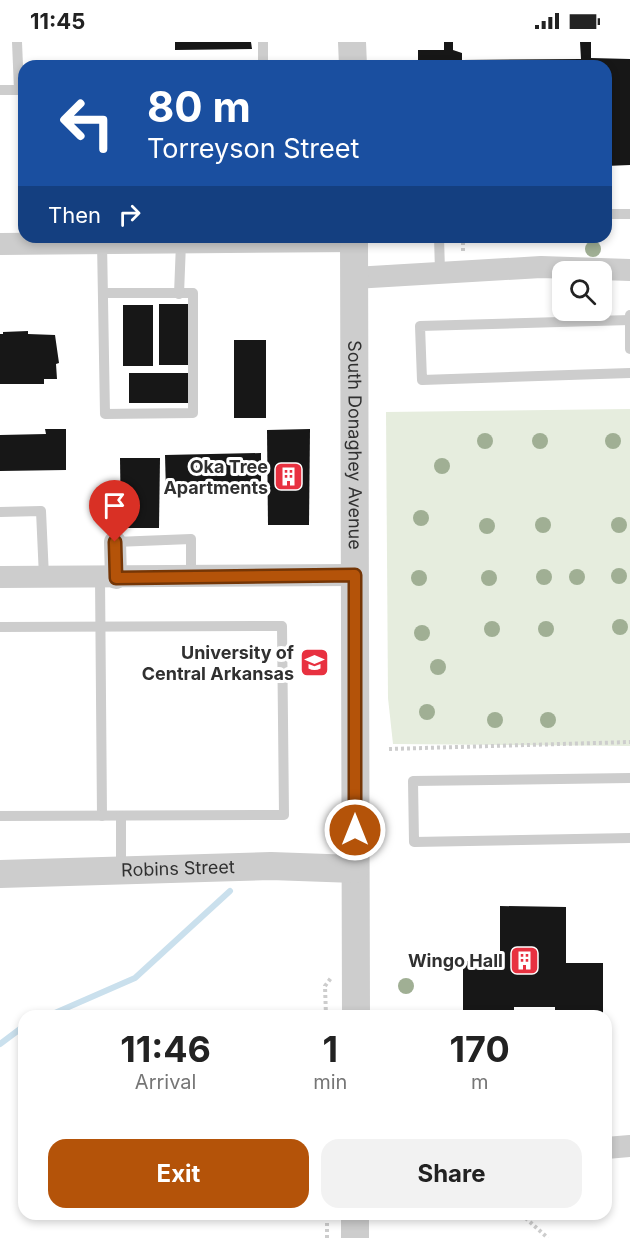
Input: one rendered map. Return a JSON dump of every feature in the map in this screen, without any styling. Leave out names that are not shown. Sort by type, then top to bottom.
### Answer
[{"type":"street","points":[[352,42],[353,60]]},
{"type":"street","points":[[0,244],[51,243]]},
{"type":"street","name":"South Donaghey Avenue","points":[[354,243],[356,1010]]},
{"type":"street","points":[[354,278],[440,271],[541,267],[630,270]]},
{"type":"street","points":[[108,578],[115,542]]},
{"type":"street","points":[[0,577],[191,578],[355,575]]},
{"type":"street","name":"Robins Street","points":[[0,874],[271,866],[356,869]]},
{"type":"street","points":[[612,1148],[630,1146]]},
{"type":"street","points":[[355,1220],[355,1238]]},
{"type":"lane","points":[[17,42],[18,60]]},
{"type":"lane","points":[[263,42],[263,60]]},
{"type":"lane","points":[[0,90],[18,90]]},
{"type":"lane","points":[[612,214],[630,214]]},
{"type":"lane","points":[[102,243],[105,414],[193,413],[192,293],[103,293]]},
{"type":"lane","points":[[179,294],[181,243]]},
{"type":"lane","points":[[439,243],[440,271]]},
{"type":"lane","points":[[630,349],[630,318],[420,326],[422,380],[630,373]]},
{"type":"lane","points":[[0,512],[41,511],[44,577]]},
{"type":"lane","points":[[115,542],[191,539],[191,578]]},
{"type":"lane","points":[[102,816],[101,627],[108,578]]},
{"type":"lane","points":[[0,627],[282,626],[284,815],[0,816]]},
{"type":"lane","points":[[630,778],[413,781],[414,842],[630,838]]},
{"type":"lane","points":[[120,816],[121,870]]},
{"type":"path","points":[[463,243],[463,254]]},
{"type":"path","points":[[389,749],[630,742]]},
{"type":"path","points":[[325,986],[326,1010]]},
{"type":"path","points":[[327,1220],[327,1238]]},
{"type":"path","points":[[527,1220],[548,1238]]},
{"type":"green space","points":[[630,409],[630,746],[393,744],[388,698],[386,412]]},
{"type":"building","points":[[175,42],[251,42],[252,49],[175,50]]},
{"type":"building","points":[[444,42],[453,42],[453,50],[462,53],[462,60],[418,60],[418,50],[444,50]]},
{"type":"building","points":[[580,42],[591,42],[591,58],[630,59],[630,165],[612,166],[612,60],[462,60],[581,59]]},
{"type":"building","points":[[159,304],[189,304],[190,365],[159,365]]},
{"type":"building","points":[[123,305],[153,305],[153,366],[123,366]]},
{"type":"building","points":[[28,331],[28,334],[55,335],[59,363],[56,364],[57,379],[44,379],[44,384],[0,384],[0,334]]},
{"type":"building","points":[[234,340],[266,340],[266,418],[234,418]]},
{"type":"building","points":[[129,373],[190,373],[190,403],[129,403]]},
{"type":"building","points":[[45,429],[66,429],[66,470],[0,471],[0,435],[46,434]]},
{"type":"building","name":"Oka Tree Apartments","points":[[310,429],[309,525],[268,525],[267,430]]},
{"type":"building","name":"Oka Tree Apartments","points":[[261,453],[261,491],[166,492],[165,455]]},
{"type":"building","name":"Oka Tree Apartments","points":[[120,458],[160,458],[159,528],[121,528]]},
{"type":"building","name":"Wingo Hall","points":[[500,906],[566,907],[566,963],[603,963],[603,1010],[514,1007],[514,1010],[463,1010],[463,961],[500,961]]},
{"type":"waterway","points":[[62,1010],[135,978],[230,891]]},
{"type":"waterway","points":[[0,1044],[18,1030]]},
{"type":"place","name":"Oka Tree Apartments","points":[[289,477]]},
{"type":"place","name":"University of Central Arkansas","points":[[315,663]]},
{"type":"place","name":"Wingo Hall","points":[[524,961]]},
{"type":"route","points":[[115,542],[116,578],[355,575],[355,830]]}]
